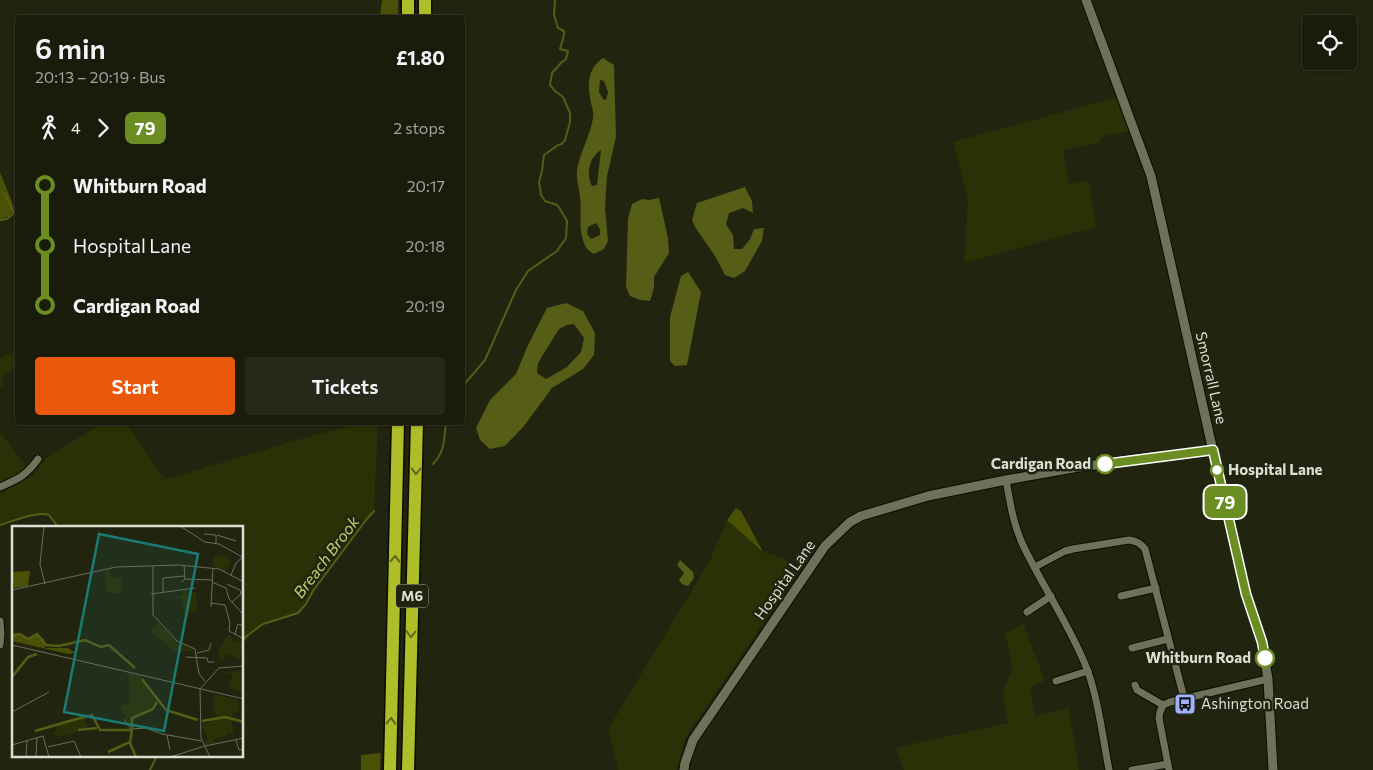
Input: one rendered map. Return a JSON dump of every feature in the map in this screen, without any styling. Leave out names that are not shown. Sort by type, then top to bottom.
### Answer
[{"type":"highway","points":[[408,0],[408,15]]},
{"type":"highway","points":[[424,15],[425,0]]},
{"type":"highway","name":"M6","points":[[390,770],[398,425]]},
{"type":"highway","name":"M6","points":[[408,770],[417,425]]},
{"type":"street","name":"Smorrall Lane","points":[[1086,0],[1152,176],[1246,594],[1262,642],[1268,679],[1273,770]]},
{"type":"street","name":"Hospital Lane","points":[[684,770],[693,740],[825,546],[850,522],[862,516],[928,496],[1006,480],[1073,468],[1213,450]]},
{"type":"street","points":[[0,487],[20,478],[29,471],[38,459]]},
{"type":"street","points":[[1006,480],[1012,515],[1022,542],[1079,650],[1088,671],[1109,770]]},
{"type":"street","points":[[1035,566],[1065,551],[1133,540],[1139,542],[1145,549],[1184,698]]},
{"type":"street","points":[[1121,596],[1156,588]]},
{"type":"street","points":[[1027,612],[1051,596]]},
{"type":"street","points":[[0,622],[0,644]]},
{"type":"street","points":[[1132,648],[1168,639]]},
{"type":"street","points":[[1055,681],[1088,671]]},
{"type":"street","points":[[1132,770],[1169,767],[1159,718],[1163,705],[1184,698],[1268,679]]},
{"type":"street","points":[[1135,685],[1137,690],[1163,705]]},
{"type":"shaded area","points":[[382,0],[398,0],[398,15],[380,15]]},
{"type":"shaded area","points":[[603,58],[614,65],[616,137],[607,176],[605,208],[608,241],[604,249],[594,254],[589,251],[582,238],[577,173],[578,163],[593,118],[589,84],[591,73],[597,63]],"holes":[[[600,80],[604,81],[608,92],[606,100],[603,99],[599,92]],[[601,150],[597,185],[592,186],[589,171],[591,161]],[[596,223],[600,229],[600,235],[591,239],[587,234],[588,227]]]},
{"type":"shaded area","points":[[1118,97],[1130,131],[1104,136],[1099,143],[1063,150],[1069,184],[1089,181],[1096,227],[964,263],[968,200],[953,142]]},
{"type":"shaded area","points":[[0,172],[14,207],[9,216],[0,219]]},
{"type":"shaded area","points":[[745,187],[752,201],[753,213],[743,208],[729,213],[726,224],[733,235],[734,249],[742,249],[750,239],[754,229],[764,228],[762,241],[745,271],[734,278],[725,275],[692,220],[697,203]]},
{"type":"shaded area","points":[[659,198],[668,238],[669,253],[654,277],[654,288],[650,301],[640,300],[630,296],[626,287],[628,218],[632,204],[642,199]]},
{"type":"shaded area","points":[[688,272],[701,292],[687,365],[675,366],[670,361],[670,317],[681,276]]},
{"type":"shaded area","points":[[566,303],[583,311],[595,333],[594,355],[583,369],[552,388],[524,426],[505,446],[490,449],[480,440],[476,428],[490,400],[516,374],[547,308]],"holes":[[[574,324],[584,338],[581,352],[567,367],[546,379],[537,373],[538,363],[559,329]]]},
{"type":"shaded area","points":[[14,351],[15,369],[2,377],[5,384],[0,387],[0,359]]},
{"type":"shaded area","points":[[99,425],[127,425],[163,477],[167,479],[353,425],[378,425],[374,511],[298,613],[263,624],[244,640],[244,526],[57,526],[49,515],[44,514],[24,517],[0,525],[0,494],[33,475],[46,458]]},
{"type":"shaded area","points":[[0,432],[25,465],[19,476],[0,486]]},
{"type":"shaded area","points":[[736,508],[741,511],[763,552],[727,520]]},
{"type":"shaded area","points":[[727,520],[763,552],[783,558],[799,571],[685,738],[677,770],[618,770],[608,729],[710,560]]},
{"type":"shaded area","points":[[680,560],[693,572],[694,578],[688,586],[679,580],[684,573],[677,565]]},
{"type":"shaded area","points":[[1023,624],[1045,681],[1030,687],[1035,716],[1069,708],[1079,770],[904,770],[896,749],[899,747],[1008,723],[1003,698],[1004,689],[1013,667],[1005,634]]},
{"type":"shaded area","points":[[381,753],[380,770],[361,770],[361,755]]},
{"type":"waterway","name":"Breach Brook","points":[[465,383],[485,360],[516,290],[528,271],[557,251],[566,238],[567,221],[557,205],[545,201],[541,195],[539,182],[544,155],[562,144],[570,122],[570,113],[563,97],[550,85],[552,73],[566,59],[568,51],[560,49],[564,31],[558,28],[554,15],[555,0]]},
{"type":"waterway","points":[[0,220],[7,219],[14,213],[5,194]]},
{"type":"waterway","name":"Breach Brook","points":[[433,464],[442,450],[446,425]]},
{"type":"waterway","name":"Breach Brook","points":[[244,639],[263,624],[298,613],[374,511]]},
{"type":"waterway","points":[[0,525],[24,517],[44,514],[49,515],[57,526]]},
{"type":"waterway","name":"Breach Brook","points":[[150,770],[156,758]]},
{"type":"bus line","name":"79","points":[[1105,464],[1213,450],[1246,594],[1262,642],[1265,658]]},
{"type":"place","name":"Cardigan Road","points":[[1105,464]]},
{"type":"place","name":"Hospital Lane","points":[[1217,470]]},
{"type":"place","name":"Whitburn Road","points":[[1265,658]]},
{"type":"place","name":"Ashington Road","points":[[1185,704]]}]
